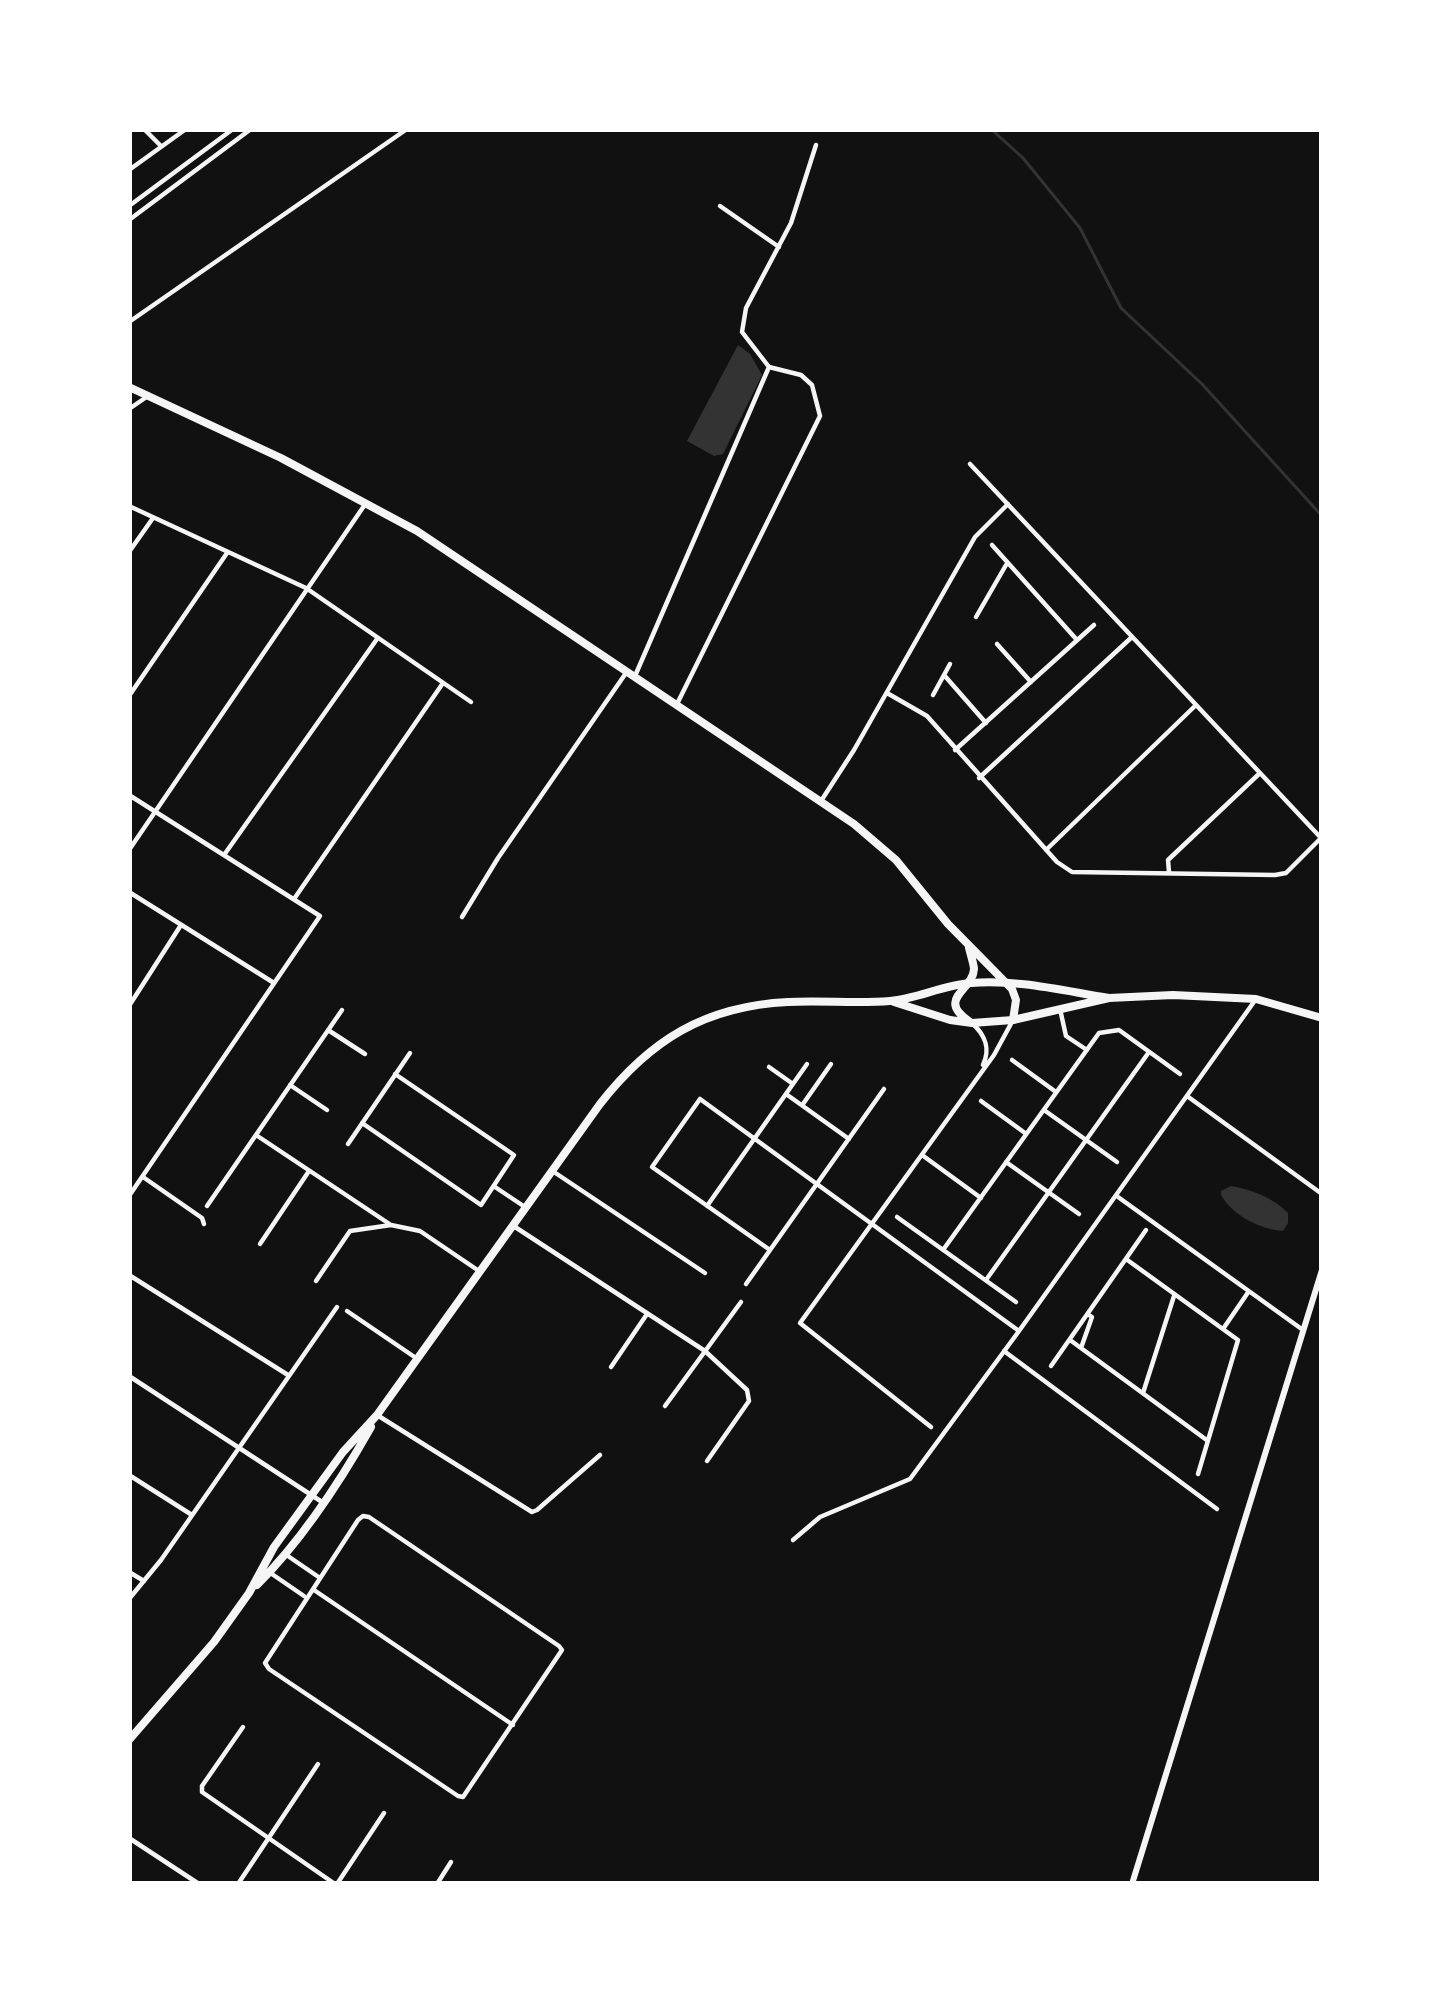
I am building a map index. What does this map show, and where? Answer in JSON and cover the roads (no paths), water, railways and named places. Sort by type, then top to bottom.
[{"type":"main road","points":[[129,388],[281,458],[417,531],[821,801],[879,843],[1006,983],[1016,1000],[1013,1020]]},
{"type":"main road","points":[[969,947],[974,971],[958,992],[956,1004],[961,1016],[972,1023]]},
{"type":"main road","points":[[129,1740],[214,1642],[311,1495],[377,1415],[551,1170],[639,1059],[676,1031],[746,1007],[892,1001],[968,983],[1006,983],[1108,998]]},
{"type":"main road","points":[[892,1001],[972,1023],[1013,1020],[1108,998],[1173,995],[1256,999],[1322,1018]]},
{"type":"main road","points":[[249,1593],[285,1554],[377,1415]]},
{"type":"street","points":[[144,129],[162,146]]},
{"type":"street","points":[[129,170],[186,129]]},
{"type":"street","points":[[129,206],[233,129]]},
{"type":"street","points":[[129,220],[251,129]]},
{"type":"street","points":[[129,322],[407,129]]},
{"type":"street","points":[[676,706],[820,416],[812,385],[801,375],[769,367],[742,332],[746,308],[797,208],[816,146]]},
{"type":"street","points":[[720,206],[779,247]]},
{"type":"street","points":[[462,917],[498,858],[630,675],[769,367]]},
{"type":"street","points":[[129,409],[148,396]]},
{"type":"street","points":[[887,692],[920,710],[1046,850],[1072,872],[1286,873],[1322,839],[970,464]]},
{"type":"street","points":[[129,850],[366,502]]},
{"type":"street","points":[[821,801],[975,537],[1008,504]]},
{"type":"street","points":[[129,506],[306,588],[471,702]]},
{"type":"street","points":[[129,552],[152,518]]},
{"type":"street","points":[[992,545],[1078,640]]},
{"type":"street","points":[[129,696],[227,553]]},
{"type":"street","points":[[976,617],[1007,562]]},
{"type":"street","points":[[955,751],[1094,626]]},
{"type":"street","points":[[979,778],[1132,637]]},
{"type":"street","points":[[224,855],[378,638]]},
{"type":"street","points":[[997,644],[1031,682]]},
{"type":"street","points":[[933,694],[950,664]]},
{"type":"street","points":[[944,675],[986,723]]},
{"type":"street","points":[[294,899],[443,683]]},
{"type":"street","points":[[1046,850],[1196,705]]},
{"type":"street","points":[[1169,873],[1168,860],[1260,773]]},
{"type":"street","points":[[129,795],[320,916],[129,1196]]},
{"type":"street","points":[[129,892],[274,983]]},
{"type":"street","points":[[129,1006],[181,925]]},
{"type":"street","points":[[793,1540],[820,1517],[910,1479],[1256,999]]},
{"type":"street","points":[[1060,1009],[1066,1036],[1087,1050]]},
{"type":"street","points":[[207,1206],[342,1010]]},
{"type":"street","points":[[932,1427],[800,1323],[1005,1039],[1013,1020]]},
{"type":"street","points":[[972,1023],[981,1031],[987,1050],[980,1073]]},
{"type":"street","points":[[328,1030],[365,1054]]},
{"type":"street","points":[[944,1250],[1099,1033],[1119,1030],[1180,1073]]},
{"type":"street","points":[[986,1280],[1149,1052]]},
{"type":"street","points":[[348,1144],[410,1053]]},
{"type":"street","points":[[1012,1060],[1057,1092]]},
{"type":"street","points":[[707,1205],[807,1064]]},
{"type":"street","points":[[802,1106],[831,1064]]},
{"type":"street","points":[[769,1067],[793,1084]]},
{"type":"street","points":[[362,1124],[481,1205],[494,1186],[514,1155],[395,1074]]},
{"type":"street","points":[[290,1085],[328,1110]]},
{"type":"street","points":[[746,1284],[884,1089]]},
{"type":"street","points":[[786,1094],[848,1138]]},
{"type":"street","points":[[1187,1096],[1322,1193]]},
{"type":"street","points":[[770,1250],[652,1167],[700,1099],[1019,1331]]},
{"type":"street","points":[[981,1102],[1026,1134]]},
{"type":"street","points":[[1044,1110],[1117,1162]]},
{"type":"street","points":[[256,1135],[391,1226]]},
{"type":"street","points":[[922,1155],[981,1198]]},
{"type":"street","points":[[1006,1162],[1079,1214]]},
{"type":"street","points":[[551,1170],[705,1273]]},
{"type":"street","points":[[260,1244],[309,1171]]},
{"type":"street","points":[[142,1177],[202,1218],[204,1225]]},
{"type":"street","points":[[129,1180],[137,1185]]},
{"type":"street","points":[[494,1186],[525,1207]]},
{"type":"street","points":[[1116,1195],[1303,1330]]},
{"type":"street","points":[[897,1217],[1016,1302]]},
{"type":"street","points":[[512,1225],[705,1352],[749,1395],[707,1461]]},
{"type":"street","points":[[316,1281],[350,1231],[391,1226],[420,1231],[479,1271]]},
{"type":"street","points":[[1051,1366],[1146,1230]]},
{"type":"street","points":[[1126,1259],[1238,1340],[1198,1474]]},
{"type":"street","points":[[1132,1884],[1322,1270]]},
{"type":"street","points":[[129,1275],[288,1376]]},
{"type":"street","points":[[1223,1329],[1249,1291]]},
{"type":"street","points":[[1143,1393],[1175,1295]]},
{"type":"street","points":[[665,1406],[741,1302]]},
{"type":"street","points":[[129,1599],[337,1307]]},
{"type":"street","points":[[347,1311],[418,1360]]},
{"type":"street","points":[[611,1366],[647,1314]]},
{"type":"street","points":[[1081,1348],[1092,1317],[1088,1314]]},
{"type":"street","points":[[1070,1340],[1208,1441]]},
{"type":"street","points":[[1004,1351],[1217,1509]]},
{"type":"street","points":[[129,1376],[322,1502]]},
{"type":"street","points":[[377,1415],[532,1512],[600,1455]]},
{"type":"street","points":[[129,1475],[192,1515]]},
{"type":"street","points":[[363,1516],[562,1650],[463,1797],[265,1663],[320,1578],[363,1516]]},
{"type":"street","points":[[285,1554],[320,1578]]},
{"type":"street","points":[[129,1572],[144,1581]]},
{"type":"street","points":[[269,1572],[306,1598]]},
{"type":"street","points":[[312,1588],[513,1725]]},
{"type":"street","points":[[243,1727],[202,1792],[336,1884],[384,1814]]},
{"type":"street","points":[[238,1884],[318,1764]]},
{"type":"street","points":[[129,1838],[199,1884]]},
{"type":"street","points":[[437,1884],[451,1862]]},
{"type":"waterway","points":[[991,129],[1023,158],[1080,228],[1121,308],[1202,384],[1322,516]]}]
